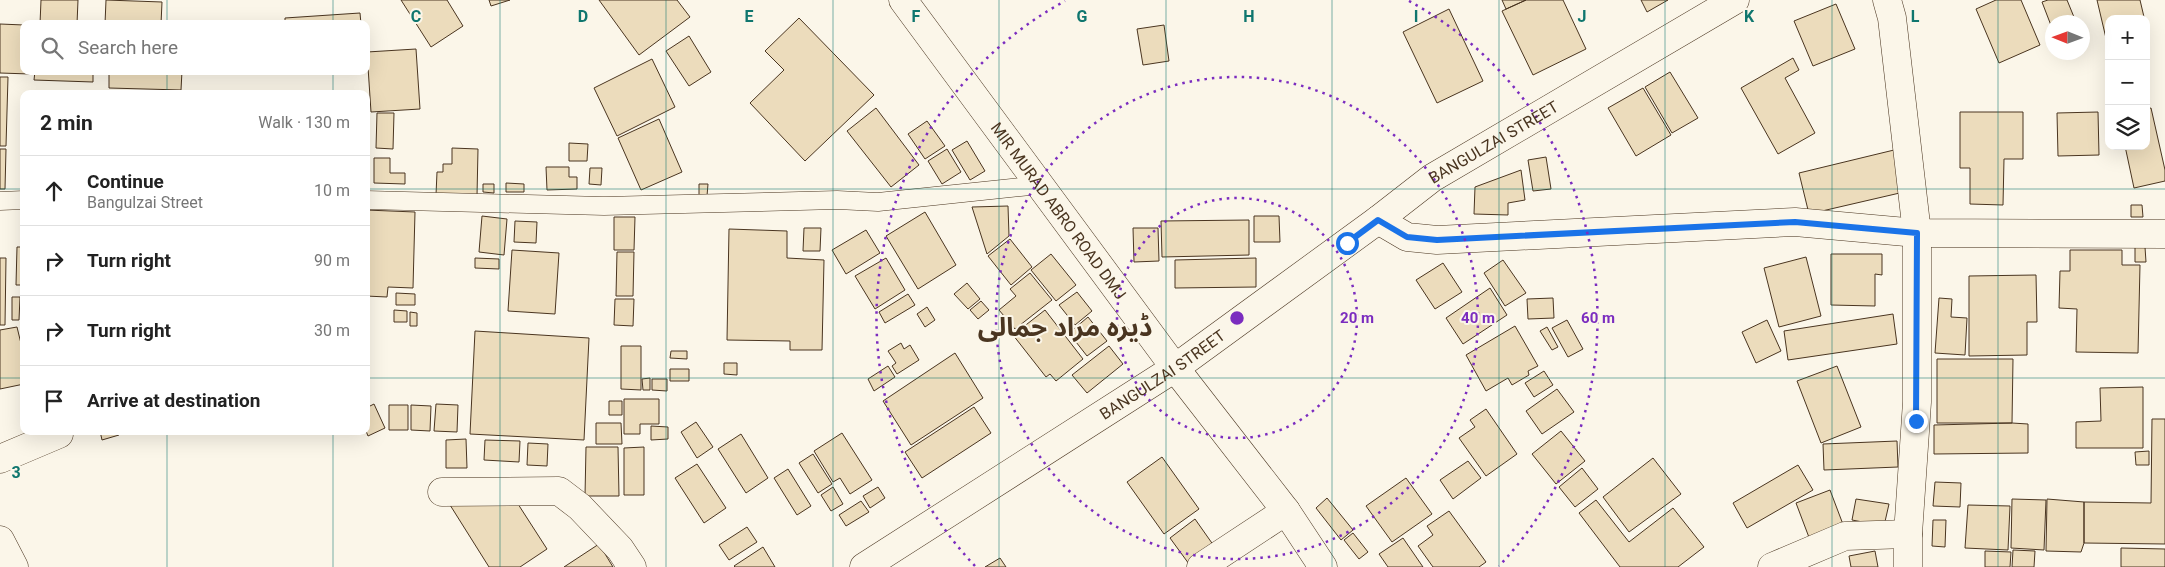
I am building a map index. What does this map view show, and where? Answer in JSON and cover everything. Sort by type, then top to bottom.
[{"type":"street","name":"MIR MURAD ABRO ROAD DMJ","points":[[903,0],[1175,368],[1286,511],[1323,567]]},
{"type":"street","name":"BANGULZAI STREET","points":[[864,567],[1175,368],[1378,220],[1432,178],[1735,0]]},
{"type":"street","points":[[1887,0],[1892,18],[1917,233],[1917,402],[1908,534],[1908,567]]},
{"type":"street","points":[[1378,220],[1407,237],[1437,240],[1795,222],[1917,233],[2165,234]]},
{"type":"street","points":[[0,459],[57,435]]},
{"type":"street","points":[[442,492],[559,491],[580,508],[620,549],[632,567]]},
{"type":"street","points":[[1201,567],[1286,511]]},
{"type":"street","points":[[1772,567],[1845,536],[1908,534]]},
{"type":"street","points":[[0,540],[14,567]]},
{"type":"lane","points":[[370,200],[604,206],[837,200],[878,202],[1040,185]]},
{"type":"lane","points":[[0,201],[20,200]]},
{"type":"building","points":[[41,0],[78,0],[77,20],[40,20]]},
{"type":"building","points":[[106,0],[162,2],[161,20],[105,20]]},
{"type":"building","points":[[401,0],[447,0],[463,26],[431,47]]},
{"type":"building","points":[[489,0],[510,0],[491,6]]},
{"type":"building","points":[[599,0],[677,0],[690,17],[639,55]]},
{"type":"building","points":[[1502,0],[1526,0],[1506,9]]},
{"type":"building","points":[[1526,0],[1563,0],[1586,49],[1533,75],[1502,11]]},
{"type":"building","points":[[1641,0],[1668,0],[1647,12]]},
{"type":"building","points":[[1996,0],[2021,0],[2040,45],[1999,63],[1976,9]]},
{"type":"building","points":[[2048,0],[2067,0],[2073,15],[2047,15],[2042,2]]},
{"type":"building","points":[[2097,0],[2140,0],[2144,15],[2105,15],[2105,34]]},
{"type":"building","points":[[1836,4],[1855,49],[1813,66],[1794,21]]},
{"type":"building","points":[[1449,9],[1483,81],[1437,103],[1403,32]]},
{"type":"building","points":[[360,13],[361,20],[285,20],[285,18]]},
{"type":"building","points":[[799,18],[874,95],[805,161],[750,103],[784,70],[765,51]]},
{"type":"building","points":[[0,24],[20,25],[20,74],[0,73]]},
{"type":"building","points":[[1164,25],[1169,61],[1143,65],[1137,29]]},
{"type":"building","points":[[689,36],[711,72],[689,86],[666,51]]},
{"type":"building","points":[[416,49],[420,109],[371,112],[369,75],[370,52]]},
{"type":"building","points":[[1793,58],[1799,70],[1785,78],[1815,133],[1778,154],[1741,88]]},
{"type":"building","points":[[652,59],[675,107],[617,136],[594,88]]},
{"type":"building","points":[[1670,72],[1698,118],[1672,133],[1645,87]]},
{"type":"building","points":[[35,75],[93,75],[93,82],[34,80]]},
{"type":"building","points":[[109,75],[182,75],[181,90],[109,88]]},
{"type":"building","points":[[0,77],[8,77],[6,146],[0,146]]},
{"type":"building","points":[[1643,88],[1671,135],[1636,156],[1608,108]]},
{"type":"building","points":[[876,108],[919,165],[891,187],[847,131]]},
{"type":"building","points":[[2150,108],[2165,170],[2165,181],[2134,188],[2126,150],[2150,150]]},
{"type":"building","points":[[1960,112],[2023,112],[2023,159],[2004,159],[2003,205],[1970,204],[1970,168],[1960,168]]},
{"type":"building","points":[[2098,112],[2099,155],[2058,156],[2057,113]]},
{"type":"building","points":[[377,113],[394,113],[393,149],[376,148]]},
{"type":"building","points":[[659,119],[682,172],[641,190],[618,138]]},
{"type":"building","points":[[927,121],[945,146],[925,159],[908,134]]},
{"type":"building","points":[[967,141],[985,171],[970,180],[952,150]]},
{"type":"building","points":[[569,143],[588,144],[587,161],[569,161]]},
{"type":"building","points":[[452,148],[478,149],[477,196],[436,195],[437,172],[443,172],[443,164],[452,164]]},
{"type":"building","points":[[0,149],[6,149],[5,189],[0,189]]},
{"type":"building","points":[[947,149],[961,172],[942,184],[928,161]]},
{"type":"building","points":[[1894,150],[1904,192],[1809,214],[1799,173]]},
{"type":"building","points":[[1546,157],[1551,189],[1533,191],[1528,160]]},
{"type":"building","points":[[374,158],[390,158],[390,173],[405,173],[405,184],[374,183]]},
{"type":"building","points":[[546,167],[569,167],[569,177],[577,177],[577,189],[547,190]]},
{"type":"building","points":[[590,168],[602,168],[601,185],[589,184]]},
{"type":"building","points":[[1521,170],[1525,200],[1508,203],[1508,215],[1474,214],[1475,187]]},
{"type":"building","points":[[506,183],[524,184],[524,192],[506,192]]},
{"type":"building","points":[[483,184],[494,184],[494,193],[483,192]]},
{"type":"building","points":[[699,184],[708,184],[707,196],[699,195]]},
{"type":"building","points":[[2131,205],[2142,205],[2143,217],[2131,217]]},
{"type":"building","points":[[1008,206],[1009,236],[987,254],[972,207]]},
{"type":"building","points":[[370,210],[415,212],[413,288],[388,287],[387,297],[370,296]]},
{"type":"building","points":[[925,212],[956,265],[918,289],[886,236]]},
{"type":"building","points":[[482,216],[507,219],[504,255],[479,252]]},
{"type":"building","points":[[1254,216],[1279,216],[1280,242],[1254,242]]},
{"type":"building","points":[[614,217],[635,217],[634,250],[614,250]]},
{"type":"building","points":[[1249,220],[1249,255],[1162,257],[1161,221]]},
{"type":"building","points":[[515,221],[537,222],[536,243],[514,242]]},
{"type":"building","points":[[804,228],[821,228],[820,251],[803,251]]},
{"type":"building","points":[[1133,228],[1158,228],[1159,261],[1134,262]]},
{"type":"building","points":[[729,229],[787,231],[787,258],[824,260],[822,350],[790,350],[790,341],[727,340]]},
{"type":"building","points":[[866,230],[880,253],[846,274],[832,250]]},
{"type":"building","points":[[1010,239],[1032,267],[1011,285],[988,256]]},
{"type":"building","points":[[17,247],[20,247],[20,285],[16,285]]},
{"type":"building","points":[[2135,247],[2145,247],[2146,262],[2135,262]]},
{"type":"building","points":[[512,250],[559,253],[555,314],[508,311]]},
{"type":"building","points":[[2070,250],[2122,250],[2122,265],[2140,265],[2138,353],[2076,352],[2077,309],[2059,308],[2060,271],[2070,271]]},
{"type":"building","points":[[617,252],[634,252],[633,296],[616,296]]},
{"type":"building","points":[[1051,254],[1076,285],[1056,301],[1031,270]]},
{"type":"building","points":[[1831,254],[1882,254],[1882,275],[1875,274],[1875,306],[1831,305]]},
{"type":"building","points":[[1806,257],[1821,316],[1779,327],[1764,268]]},
{"type":"building","points":[[0,258],[6,258],[5,325],[0,325]]},
{"type":"building","points":[[475,258],[499,259],[499,269],[475,268]]},
{"type":"building","points":[[886,258],[905,290],[875,309],[855,276]]},
{"type":"building","points":[[1256,258],[1256,287],[1175,288],[1175,260]]},
{"type":"building","points":[[1503,260],[1526,293],[1505,306],[1484,273]]},
{"type":"building","points":[[1443,263],[1462,292],[1435,309],[1416,280]]},
{"type":"building","points":[[1030,273],[1052,300],[1015,329],[999,310],[1016,296],[1010,289]]},
{"type":"building","points":[[2036,275],[2037,322],[2027,322],[2027,355],[1969,356],[1969,276]]},
{"type":"building","points":[[967,283],[980,299],[968,309],[954,294]]},
{"type":"building","points":[[1490,288],[1507,315],[1463,344],[1446,318]]},
{"type":"building","points":[[1077,292],[1092,311],[1075,325],[1059,305]]},
{"type":"building","points":[[396,293],[415,294],[415,305],[396,305]]},
{"type":"building","points":[[908,294],[915,305],[885,323],[879,312]]},
{"type":"building","points":[[12,297],[20,297],[19,320],[12,320]]},
{"type":"building","points":[[1553,298],[1554,318],[1528,319],[1527,299]]},
{"type":"building","points":[[1939,298],[1952,299],[1951,317],[1967,318],[1965,355],[1935,353]]},
{"type":"building","points":[[615,299],[634,299],[633,326],[614,325]]},
{"type":"building","points":[[981,301],[989,310],[978,319],[970,310]]},
{"type":"building","points":[[927,307],[935,320],[925,327],[917,314]]},
{"type":"building","points":[[394,310],[407,311],[407,322],[394,322]]},
{"type":"building","points":[[1045,310],[1083,359],[1056,381],[1050,374],[1046,377],[1013,335]]},
{"type":"building","points":[[410,312],[417,313],[417,326],[410,326]]},
{"type":"building","points":[[1893,314],[1897,344],[1788,360],[1784,331]]},
{"type":"building","points":[[1088,317],[1107,341],[1087,356],[1069,333]]},
{"type":"building","points":[[1567,320],[1583,349],[1568,357],[1552,328]]},
{"type":"building","points":[[1767,320],[1781,351],[1756,363],[1742,332]]},
{"type":"building","points":[[1515,326],[1538,366],[1528,371],[1529,375],[1512,385],[1508,378],[1486,391],[1466,355]]},
{"type":"building","points":[[17,327],[20,339],[20,385],[0,389],[0,330]]},
{"type":"building","points":[[1547,327],[1558,347],[1552,350],[1540,331]]},
{"type":"building","points":[[475,331],[589,338],[584,440],[470,434]]},
{"type":"building","points":[[901,343],[904,349],[910,345],[919,360],[897,374],[892,366],[896,363],[888,351]]},
{"type":"building","points":[[621,346],[641,346],[641,390],[621,389]]},
{"type":"building","points":[[1109,346],[1123,364],[1087,393],[1072,375]]},
{"type":"building","points":[[671,351],[687,351],[687,359],[670,358]]},
{"type":"building","points":[[955,353],[983,398],[911,445],[883,401]]},
{"type":"building","points":[[1937,359],[2013,359],[2012,423],[1937,423]]},
{"type":"building","points":[[724,363],[737,363],[737,375],[724,374]]},
{"type":"building","points":[[888,366],[895,377],[874,391],[868,379]]},
{"type":"building","points":[[1837,366],[1861,427],[1821,443],[1797,381]]},
{"type":"building","points":[[670,369],[689,369],[689,381],[670,381]]},
{"type":"building","points":[[1544,371],[1553,385],[1534,397],[1525,383]]},
{"type":"building","points":[[650,378],[650,390],[643,390],[642,379]]},
{"type":"building","points":[[652,379],[667,379],[667,391],[652,390]]},
{"type":"building","points":[[2143,387],[2143,448],[2076,448],[2076,422],[2101,421],[2100,388]]},
{"type":"building","points":[[1557,389],[1574,412],[1542,434],[1526,411]]},
{"type":"building","points":[[624,399],[659,399],[659,424],[640,424],[640,434],[624,434]]},
{"type":"building","points":[[609,401],[622,401],[622,415],[609,415]]},
{"type":"building","points":[[374,404],[385,428],[368,436],[370,435],[370,406]]},
{"type":"building","points":[[436,404],[458,405],[457,432],[434,431]]},
{"type":"building","points":[[389,405],[408,405],[408,430],[389,430]]},
{"type":"building","points":[[411,405],[431,406],[430,431],[411,430]]},
{"type":"building","points":[[974,407],[991,433],[922,478],[905,452]]},
{"type":"building","points":[[1486,409],[1517,454],[1486,476],[1459,438],[1475,427],[1470,420]]},
{"type":"building","points":[[2152,419],[2165,419],[2165,544],[2084,543],[2084,502],[2151,503]]},
{"type":"building","points":[[696,422],[713,447],[697,458],[681,432]]},
{"type":"building","points":[[596,423],[621,423],[622,444],[596,444]]},
{"type":"building","points":[[2028,424],[2028,453],[1934,454],[1934,425]]},
{"type":"building","points":[[651,426],[668,427],[668,439],[651,440]]},
{"type":"building","points":[[1561,431],[1585,461],[1556,484],[1532,454]]},
{"type":"building","points":[[842,433],[872,480],[850,494],[840,478],[833,482],[814,451]]},
{"type":"building","points":[[741,434],[768,478],[746,493],[718,449]]},
{"type":"building","points":[[101,435],[119,435],[102,440]]},
{"type":"building","points":[[466,439],[467,468],[446,468],[446,440]]},
{"type":"building","points":[[485,440],[520,441],[519,462],[484,460]]},
{"type":"building","points":[[1897,441],[1898,467],[1824,470],[1823,444]]},
{"type":"building","points":[[528,443],[548,444],[547,466],[527,465]]},
{"type":"building","points":[[586,447],[618,447],[619,496],[585,496]]},
{"type":"building","points":[[644,447],[644,495],[624,495],[624,448]]},
{"type":"building","points":[[2149,451],[2149,465],[2136,465],[2135,452]]},
{"type":"building","points":[[813,454],[832,484],[818,493],[799,463]]},
{"type":"building","points":[[1162,457],[1199,509],[1164,534],[1127,482]]},
{"type":"building","points":[[1653,458],[1681,494],[1629,532],[1603,497]]},
{"type":"building","points":[[1468,461],[1481,478],[1453,499],[1440,480]]},
{"type":"building","points":[[697,464],[726,508],[704,523],[675,478]]},
{"type":"building","points":[[1798,465],[1813,490],[1747,528],[1733,503]]},
{"type":"building","points":[[1582,468],[1598,489],[1575,507],[1559,487]]},
{"type":"building","points":[[788,469],[811,506],[797,515],[774,478]]},
{"type":"building","points":[[1406,478],[1432,514],[1392,542],[1366,506]]},
{"type":"building","points":[[1935,482],[1961,483],[1960,507],[1933,506]]},
{"type":"building","points":[[833,487],[843,504],[831,511],[821,495]]},
{"type":"building","points":[[878,487],[885,498],[870,508],[863,496]]},
{"type":"building","points":[[1830,490],[1844,527],[1810,540],[1796,503]]},
{"type":"building","points":[[445,497],[518,504],[547,549],[520,567],[489,567]]},
{"type":"building","points":[[1327,498],[1353,530],[1341,540],[1316,508]]},
{"type":"building","points":[[1856,499],[1889,504],[1884,526],[1852,520]]},
{"type":"building","points":[[2012,499],[2046,500],[2044,550],[2011,548]]},
{"type":"building","points":[[2047,499],[2084,502],[2084,543],[2081,552],[2046,551]]},
{"type":"building","points":[[1596,500],[1629,542],[1673,508],[1704,547],[1678,567],[1620,567],[1579,513]]},
{"type":"building","points":[[861,501],[869,512],[846,526],[839,515]]},
{"type":"building","points":[[1968,505],[2010,506],[2008,550],[1965,548]]},
{"type":"building","points":[[1449,511],[1486,562],[1479,567],[1433,567],[1418,546],[1433,535],[1427,526]]},
{"type":"building","points":[[1195,519],[1214,546],[1189,564],[1170,538]]},
{"type":"building","points":[[1933,520],[1946,520],[1945,547],[1932,546]]},
{"type":"building","points":[[747,527],[757,542],[729,560],[719,545]]},
{"type":"building","points":[[1353,533],[1368,552],[1359,559],[1344,540]]},
{"type":"building","points":[[1403,538],[1423,567],[1388,567],[1379,554]]},
{"type":"building","points":[[599,544],[613,567],[564,567]]},
{"type":"building","points":[[763,547],[775,567],[734,566]]},
{"type":"building","points":[[2121,548],[2165,549],[2165,567],[2121,567]]},
{"type":"building","points":[[2013,550],[2035,551],[2034,567],[2012,567]]},
{"type":"building","points":[[1875,551],[1878,567],[1851,567],[1849,556]]},
{"type":"building","points":[[1985,551],[2011,552],[2010,567],[1985,567]]},
{"type":"building","points":[[1000,558],[1006,567],[985,567]]},
{"type":"district","name":"ڈیرہ مراد جمالی","points":[[1065,327]]},
{"type":"route","points":[[1347,243],[1378,220],[1407,237],[1437,240],[1795,222],[1917,233],[1916,421]]}]
